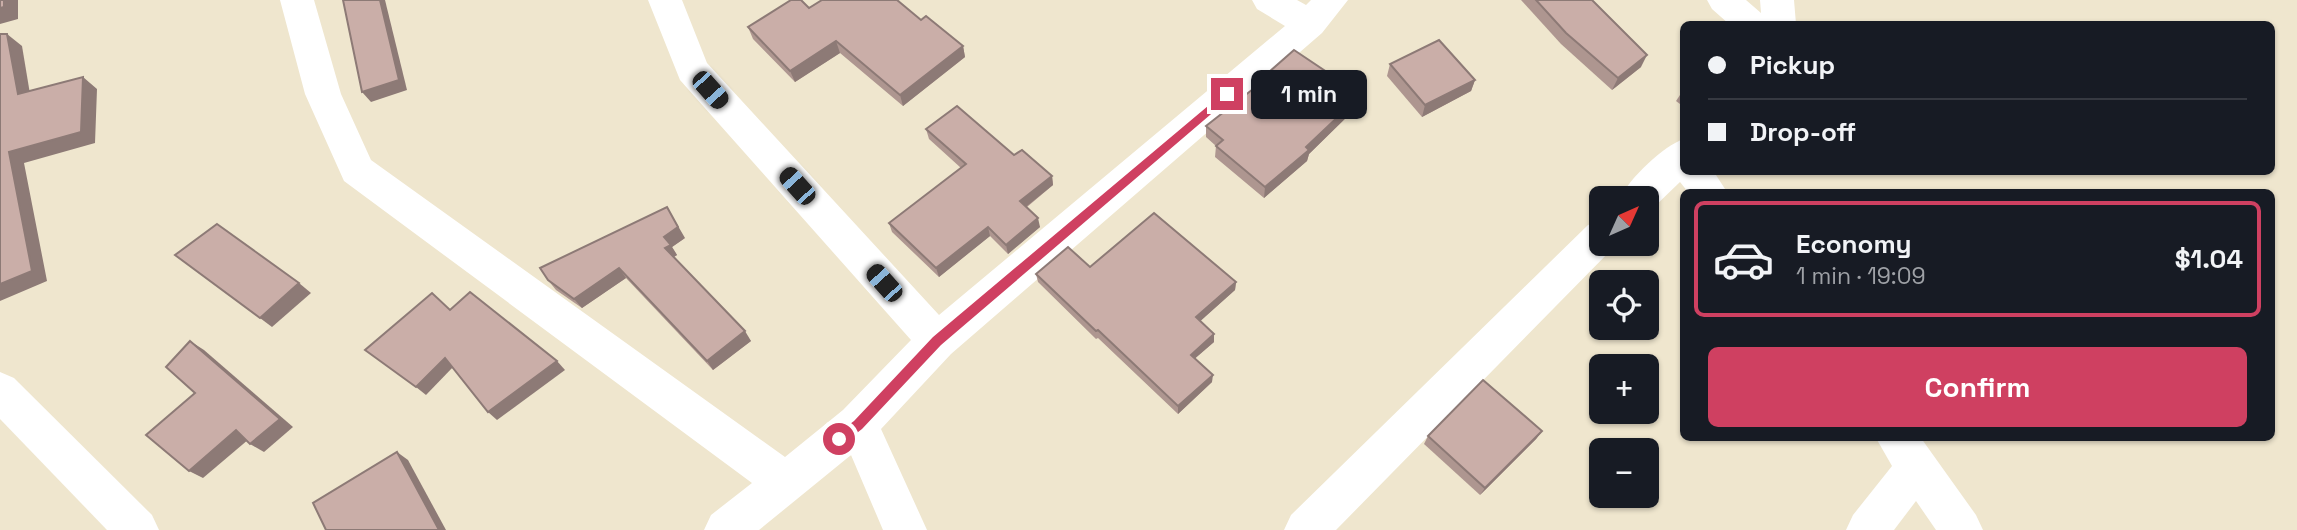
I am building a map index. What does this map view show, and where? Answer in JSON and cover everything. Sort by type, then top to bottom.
[{"type":"street","points":[[297,0],[323,94],[357,170],[784,481]]},
{"type":"street","points":[[665,0],[692,70],[937,341]]},
{"type":"street","points":[[1269,0],[1321,12]]},
{"type":"street","points":[[1724,0],[1748,21]]},
{"type":"street","points":[[1777,0],[1779,21]]},
{"type":"street","points":[[726,530],[784,481],[858,425],[937,341],[1321,12]]},
{"type":"street","points":[[1654,186],[1680,164]]},
{"type":"street","points":[[1306,530],[1589,248]]},
{"type":"street","points":[[0,391],[137,530]]},
{"type":"street","points":[[858,425],[905,530]]},
{"type":"street","points":[[1868,530],[1908,451],[1961,530]]},
{"type":"building","points":[[343,0],[380,0],[399,80],[362,92]]},
{"type":"building","points":[[791,0],[801,0],[809,8],[822,0],[897,0],[921,20],[926,16],[963,46],[900,95],[836,41],[790,71],[748,27]]},
{"type":"building","points":[[1536,0],[1592,0],[1647,55],[1618,78],[1566,33]]},
{"type":"building","points":[[0,34],[7,34],[18,94],[83,77],[81,132],[9,152],[32,271],[0,284]]},
{"type":"building","points":[[1439,40],[1475,80],[1425,105],[1390,64]]},
{"type":"building","points":[[1294,50],[1361,95],[1306,147],[1309,150],[1265,187],[1216,146],[1223,140],[1206,126],[1262,82],[1260,80]]},
{"type":"building","points":[[957,106],[1014,155],[1022,150],[1052,176],[1020,201],[1038,218],[1006,245],[988,227],[936,268],[889,223],[966,164],[926,129]]},
{"type":"building","points":[[667,207],[678,227],[664,237],[671,245],[665,248],[745,331],[707,361],[619,268],[574,299],[548,280],[540,268]]},
{"type":"building","points":[[1154,213],[1236,282],[1196,317],[1214,334],[1191,355],[1213,375],[1178,406],[1036,274],[1068,247],[1090,267]]},
{"type":"building","points":[[217,224],[299,283],[260,318],[175,255]]},
{"type":"building","points":[[470,292],[557,361],[488,412],[445,358],[416,387],[365,350],[432,293],[450,310]]},
{"type":"building","points":[[190,341],[280,419],[250,444],[236,430],[189,471],[146,435],[195,393],[166,367]]},
{"type":"building","points":[[1483,380],[1542,431],[1485,488],[1428,436]]},
{"type":"building","points":[[397,452],[439,530],[326,530],[313,503]]},
{"type":"route","points":[[839,439],[858,425],[937,341],[1227,94]]}]
